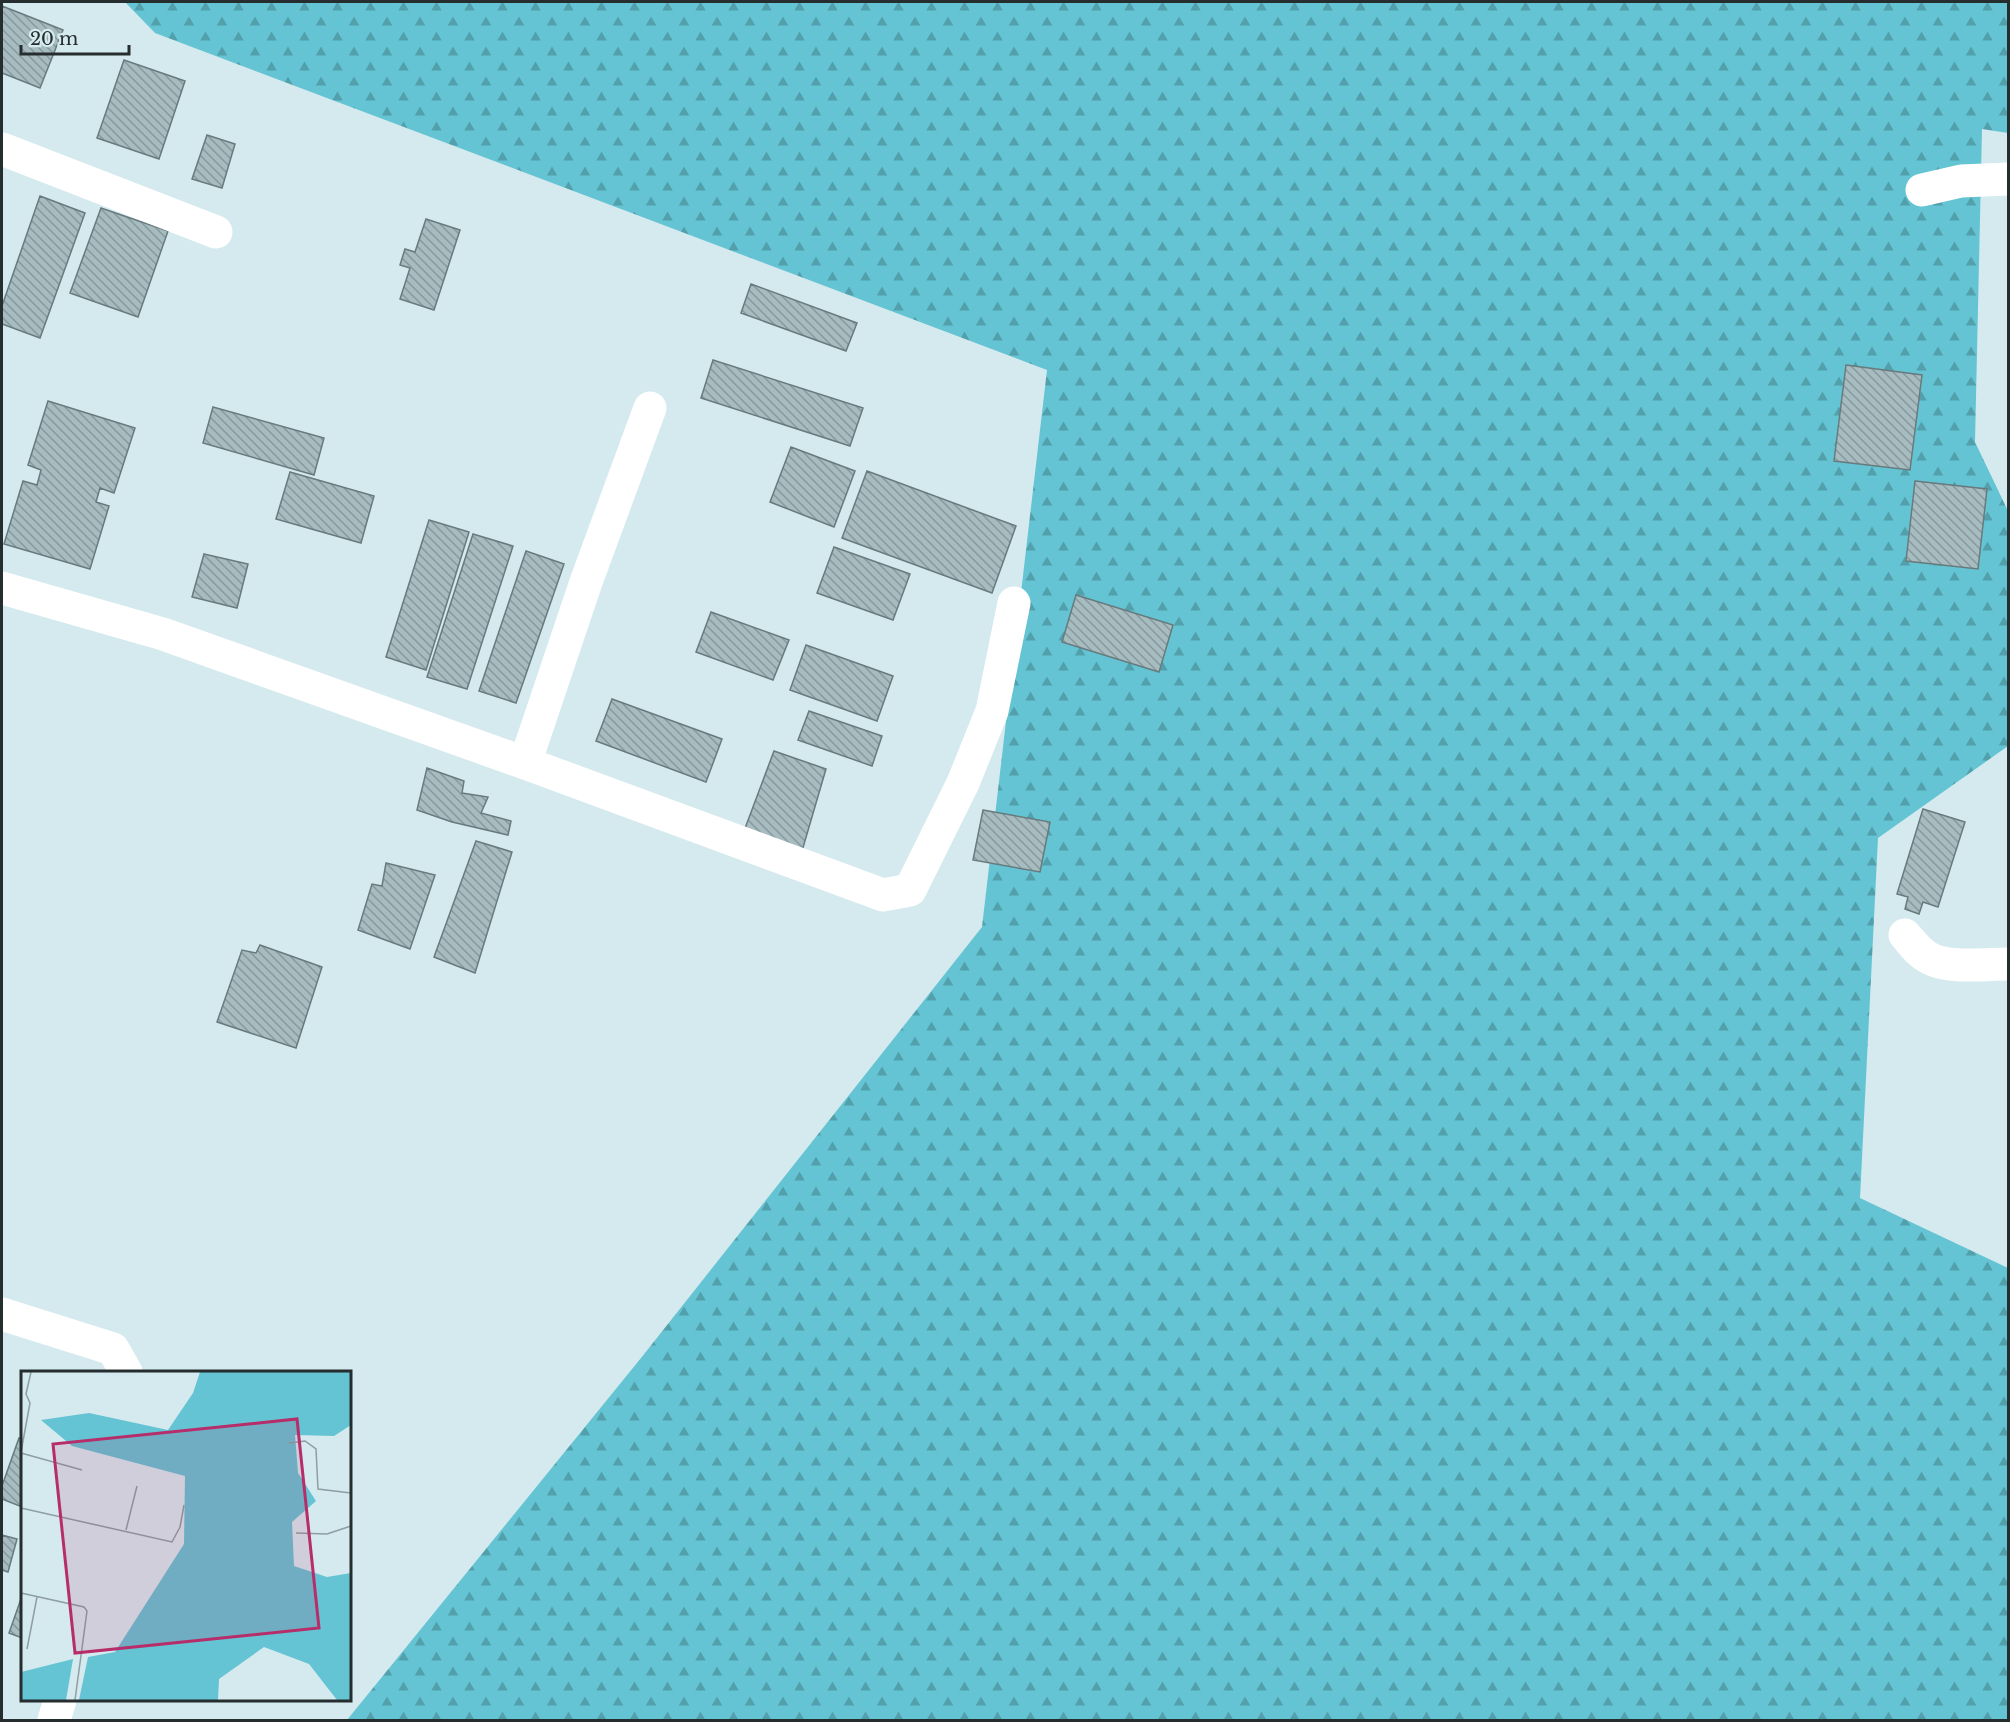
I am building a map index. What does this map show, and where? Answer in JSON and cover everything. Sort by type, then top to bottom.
[{"type":"street","points":[[2,149],[216,232]]},
{"type":"street","points":[[1922,190],[1960,182],[2008,179]]},
{"type":"street","points":[[525,763],[586,582],[650,408]]},
{"type":"street","points":[[2,588],[163,634],[525,763],[883,895],[910,890],[963,783],[992,711],[1014,603]]},
{"type":"street","points":[[1905,935],[1929,959],[1948,964],[2008,964]]},
{"type":"street","points":[[2,1314],[113,1349],[125,1371]]},
{"type":"street","points":[[54,1720],[60,1701]]},
{"type":"green space","points":[[125,2],[2008,2],[2008,133],[1982,129],[1975,442],[2008,511],[2008,746],[1878,838],[1860,1198],[2008,1268],[2008,1720],[347,1720],[641,1358],[982,927],[1047,370],[155,33]]},
{"type":"building","points":[[2,6],[63,30],[40,88],[2,73]]},
{"type":"building","points":[[124,60],[185,81],[159,159],[97,138]]},
{"type":"building","points":[[207,135],[235,144],[222,188],[192,179]]},
{"type":"building","points":[[40,196],[85,213],[40,338],[2,324],[2,306]]},
{"type":"building","points":[[101,208],[168,231],[138,317],[70,293]]},
{"type":"building","points":[[426,219],[460,230],[434,310],[400,299],[410,268],[400,265],[405,249],[415,252]]},
{"type":"building","points":[[751,284],[857,323],[846,351],[741,313]]},
{"type":"building","points":[[713,360],[863,408],[850,446],[701,398]]},
{"type":"building","points":[[1846,365],[1922,375],[1910,470],[1834,461]]},
{"type":"building","points":[[48,401],[135,428],[114,493],[100,488],[96,502],[109,506],[90,569],[4,544],[23,481],[37,485],[41,470],[28,465]]},
{"type":"building","points":[[213,407],[324,438],[314,475],[203,443]]},
{"type":"building","points":[[791,447],[855,471],[834,527],[770,502]]},
{"type":"building","points":[[867,471],[1016,526],[992,593],[842,538]]},
{"type":"building","points":[[290,472],[374,496],[361,543],[276,519]]},
{"type":"building","points":[[1915,481],[1987,489],[1978,569],[1906,561]]},
{"type":"building","points":[[429,520],[469,532],[426,670],[386,657]]},
{"type":"building","points":[[473,534],[513,546],[467,689],[427,677]]},
{"type":"building","points":[[834,547],[910,574],[893,620],[817,593]]},
{"type":"building","points":[[526,551],[564,564],[516,703],[479,691]]},
{"type":"building","points":[[204,554],[248,564],[237,608],[192,597]]},
{"type":"building","points":[[1076,595],[1173,625],[1159,672],[1062,642]]},
{"type":"building","points":[[711,612],[789,640],[773,680],[696,652]]},
{"type":"building","points":[[806,645],[893,676],[877,721],[790,690]]},
{"type":"building","points":[[612,699],[722,739],[706,782],[596,741]]},
{"type":"building","points":[[809,711],[882,736],[872,766],[798,740]]},
{"type":"building","points":[[774,751],[826,769],[802,851],[744,831]]},
{"type":"building","points":[[427,768],[464,781],[462,793],[488,797],[481,813],[511,821],[508,835],[452,822],[417,810]]},
{"type":"building","points":[[1923,809],[1965,822],[1938,907],[1923,902],[1919,914],[1905,909],[1908,897],[1897,894]]},
{"type":"building","points":[[983,810],[1050,822],[1040,872],[973,860]]},
{"type":"building","points":[[476,841],[512,852],[475,973],[434,957]]},
{"type":"building","points":[[386,863],[435,875],[410,949],[358,930],[372,884],[382,886]]},
{"type":"building","points":[[260,945],[322,967],[296,1048],[217,1022],[242,950],[256,953]]},
{"type":"building","points":[[19,1438],[21,1439],[21,1507],[2,1499],[2,1486]]},
{"type":"building","points":[[2,1535],[17,1539],[8,1572],[2,1570]]},
{"type":"building","points":[[21,1599],[21,1638],[9,1633]]}]
